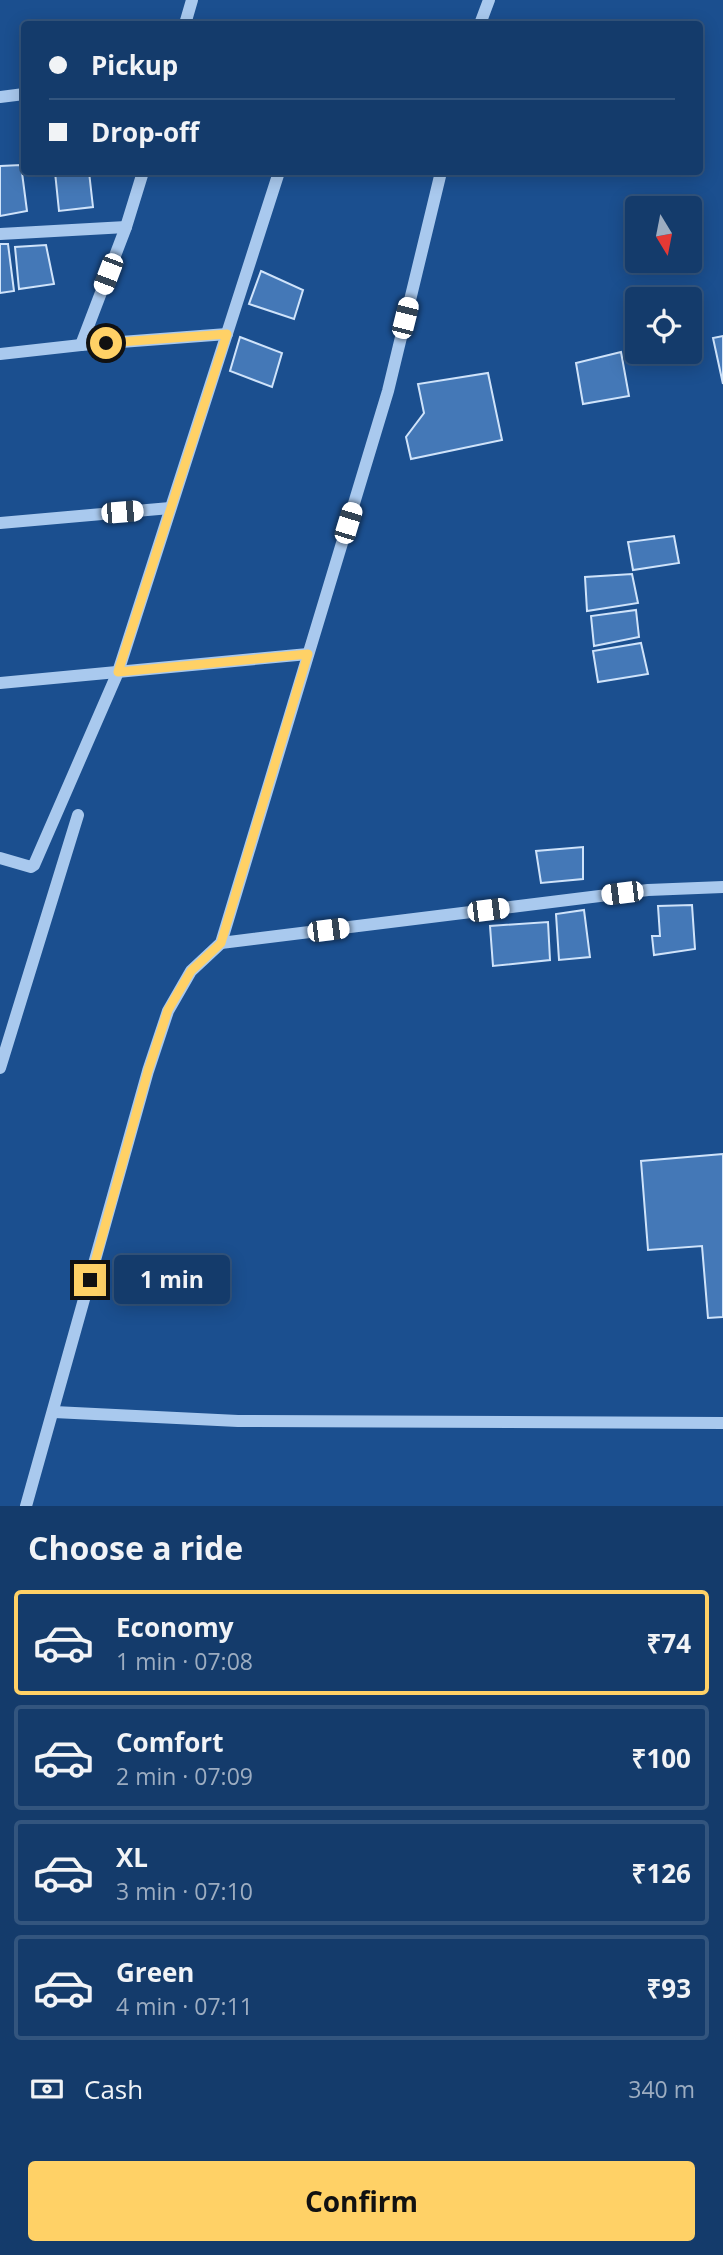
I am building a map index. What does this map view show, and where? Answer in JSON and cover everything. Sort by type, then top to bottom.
[{"type":"street","points":[[186,21],[192,0]]},
{"type":"street","points":[[481,21],[489,0]]},
{"type":"street","points":[[0,97],[21,94]]},
{"type":"street","points":[[81,345],[126,227],[142,175]]},
{"type":"street","points":[[0,858],[34,866],[118,672],[278,175]]},
{"type":"street","points":[[26,1506],[144,1084],[168,1010],[191,971],[221,943],[387,391],[441,175]]},
{"type":"street","points":[[0,234],[126,227]]},
{"type":"street","points":[[0,354],[227,334]]},
{"type":"street","points":[[0,523],[170,508]]},
{"type":"street","points":[[0,683],[308,654]]},
{"type":"street","points":[[0,1068],[78,815]]},
{"type":"street","points":[[221,943],[648,890],[723,887]]},
{"type":"street","points":[[54,1412],[238,1421],[723,1423]]},
{"type":"building","points":[[21,165],[27,211],[0,216],[0,166]]},
{"type":"building","points":[[55,175],[89,175],[93,207],[59,211]]},
{"type":"building","points":[[0,244],[8,244],[14,291],[0,293]]},
{"type":"building","points":[[46,245],[54,284],[19,289],[15,247]]},
{"type":"building","points":[[261,271],[303,290],[294,319],[249,304]]},
{"type":"building","points":[[723,336],[723,384],[713,338]]},
{"type":"building","points":[[240,337],[282,353],[272,387],[230,371]]},
{"type":"building","points":[[621,352],[629,396],[583,404],[576,363]]},
{"type":"building","points":[[488,373],[502,440],[411,459],[406,437],[424,413],[418,384]]},
{"type":"building","points":[[674,536],[679,563],[633,570],[628,542]]},
{"type":"building","points":[[632,574],[638,603],[587,611],[585,577]]},
{"type":"building","points":[[636,610],[639,637],[594,646],[591,616]]},
{"type":"building","points":[[641,643],[648,674],[598,682],[593,651]]},
{"type":"building","points":[[583,847],[583,879],[541,883],[536,851]]},
{"type":"building","points":[[692,905],[695,949],[654,955],[652,936],[660,936],[658,906]]},
{"type":"building","points":[[584,910],[590,957],[559,960],[556,914]]},
{"type":"building","points":[[548,922],[550,960],[493,966],[490,926]]},
{"type":"building","points":[[723,1154],[723,1317],[708,1318],[702,1246],[648,1250],[641,1161]]},
{"type":"route","points":[[90,1280],[148,1071],[168,1010],[191,971],[221,943],[308,654],[118,672],[227,334],[106,343]]}]
